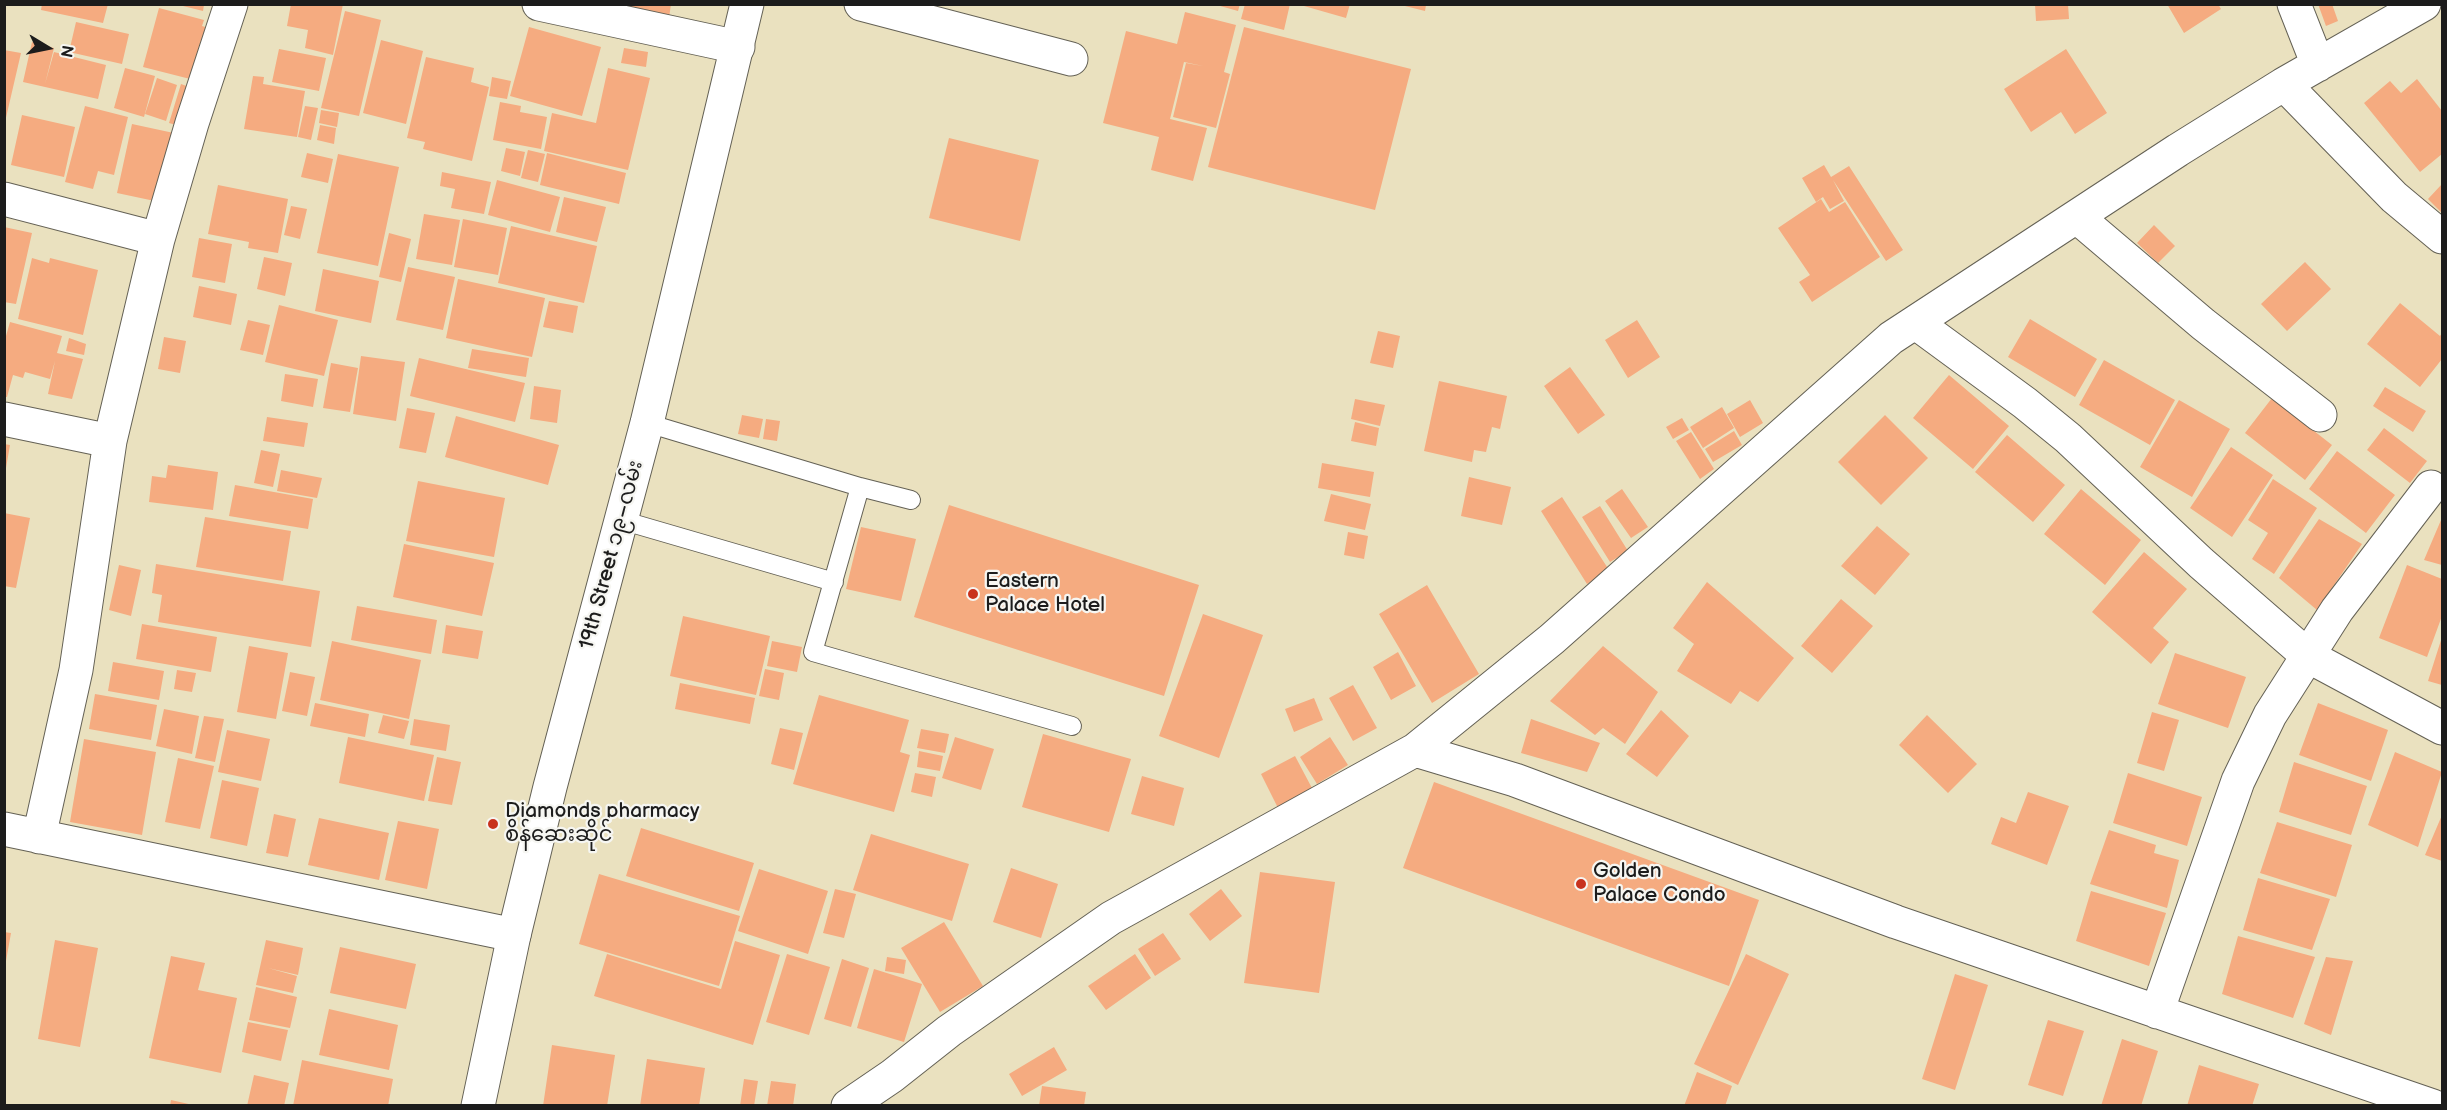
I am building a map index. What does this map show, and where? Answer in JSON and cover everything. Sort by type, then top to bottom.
[{"type":"street","points":[[39,837],[76,670],[110,441],[158,239],[192,123],[231,4]]},
{"type":"street","points":[[539,4],[738,47]]},
{"type":"street","name":"19th Street ၁၉−လမ်း","points":[[478,1106],[514,935],[550,787],[647,423],[747,4]]},
{"type":"street","points":[[861,4],[1071,59]]},
{"type":"street","points":[[2294,4],[2318,65]]},
{"type":"street","points":[[848,1106],[892,1076],[958,1024],[1111,918],[1415,750],[1552,639],[1891,338],[2178,150],[2284,84],[2424,4]]},
{"type":"street","points":[[2284,84],[2394,197],[2442,237]]},
{"type":"street","points":[[4,199],[158,239]]},
{"type":"street","points":[[2077,217],[2203,324],[2320,415]]},
{"type":"street","points":[[1916,322],[2068,438],[2201,563],[2308,656],[2442,728]]},
{"type":"street","points":[[4,419],[110,441]]},
{"type":"street","points":[[2157,1012],[2238,781],[2270,715],[2337,610],[2431,487]]},
{"type":"street","points":[[1415,750],[1515,780],[1896,922],[2433,1106]]},
{"type":"street","points":[[4,830],[514,935]]},
{"type":"lane","points":[[647,423],[860,487],[911,500]]},
{"type":"lane","points":[[860,487],[813,652],[1072,726]]},
{"type":"lane","points":[[621,520],[834,582]]},
{"type":"building","points":[[42,4],[108,4],[103,23],[41,10]]},
{"type":"building","points":[[291,4],[343,4],[333,55],[305,48],[308,30],[287,26]]},
{"type":"building","points":[[602,4],[671,4],[669,18]]},
{"type":"building","points":[[1213,4],[1240,4],[1238,11]]},
{"type":"building","points":[[1245,4],[1290,4],[1284,30],[1241,19]]},
{"type":"building","points":[[1297,4],[1350,4],[1346,18]]},
{"type":"building","points":[[2035,4],[2068,4],[2069,19],[2036,21]]},
{"type":"building","points":[[2167,4],[2218,4],[2221,9],[2184,33]]},
{"type":"building","points":[[2318,4],[2332,4],[2338,21],[2326,26]]},
{"type":"building","points":[[179,5],[204,5],[203,11]]},
{"type":"building","points":[[1401,5],[1426,5],[1425,11]]},
{"type":"building","points":[[159,8],[204,20],[202,26],[212,29],[198,81],[143,67]]},
{"type":"building","points":[[345,11],[381,20],[359,116],[321,108]]},
{"type":"building","points":[[1185,12],[1236,25],[1224,72],[1230,74],[1216,128],[1173,117],[1186,63],[1203,66],[1184,62],[1170,119],[1207,128],[1193,181],[1151,170],[1159,137],[1103,123],[1126,31],[1177,44]]},
{"type":"building","points":[[76,22],[129,34],[122,64],[69,52]]},
{"type":"building","points":[[529,27],[601,47],[582,116],[510,96]]},
{"type":"building","points":[[1244,27],[1411,69],[1375,210],[1208,167]]},
{"type":"building","points":[[381,40],[423,51],[406,124],[363,113]]},
{"type":"building","points":[[32,42],[54,48],[45,84],[54,52],[106,65],[98,99],[23,82]]},
{"type":"building","points":[[624,48],[648,52],[646,67],[621,63]]},
{"type":"building","points":[[279,49],[326,58],[319,91],[272,82]]},
{"type":"building","points":[[2066,49],[2107,113],[2075,134],[2061,112],[2031,132],[2004,89]]},
{"type":"building","points":[[4,50],[21,53],[5,122],[4,122]]},
{"type":"building","points":[[426,57],[474,68],[471,82],[489,87],[472,161],[423,149],[425,142],[407,138]]},
{"type":"building","points":[[125,68],[155,76],[144,117],[114,108]]},
{"type":"building","points":[[608,68],[650,78],[628,170],[544,151],[552,113],[596,123]]},
{"type":"building","points":[[253,76],[264,77],[263,84],[305,91],[297,137],[244,129]]},
{"type":"building","points":[[492,77],[511,81],[507,99],[489,96]]},
{"type":"building","points":[[157,78],[177,85],[166,121],[145,114]]},
{"type":"building","points":[[2417,79],[2442,111],[2442,154],[2420,172],[2364,103],[2390,81],[2401,93]]},
{"type":"building","points":[[181,84],[195,89],[183,127],[169,123]]},
{"type":"building","points":[[500,102],[521,106],[520,112],[547,117],[541,149],[493,140]]},
{"type":"building","points":[[85,106],[128,117],[114,175],[98,171],[93,189],[65,182]]},
{"type":"building","points":[[305,106],[318,108],[311,140],[298,137]]},
{"type":"building","points":[[321,110],[339,113],[337,127],[319,123]]},
{"type":"building","points":[[22,115],[75,127],[64,177],[11,165]]},
{"type":"building","points":[[132,124],[183,135],[164,203],[117,193]]},
{"type":"building","points":[[320,125],[336,128],[334,144],[317,140]]},
{"type":"building","points":[[949,138],[1039,160],[1020,241],[929,218]]},
{"type":"building","points":[[506,148],[525,152],[520,176],[501,171]]},
{"type":"building","points":[[528,150],[545,154],[538,182],[521,178]]},
{"type":"building","points":[[307,153],[333,159],[328,183],[301,177]]},
{"type":"building","points":[[547,153],[626,173],[619,204],[540,185]]},
{"type":"building","points":[[338,154],[399,167],[378,266],[317,253]]},
{"type":"building","points":[[1824,165],[1831,177],[1849,166],[1903,250],[1886,261],[1833,180],[1844,201],[1830,209],[1823,197],[1816,202],[1802,178]]},
{"type":"building","points":[[442,172],[491,182],[484,214],[451,208],[455,189],[440,186]]},
{"type":"building","points":[[497,180],[560,197],[550,232],[488,215]]},
{"type":"building","points":[[2442,184],[2442,213],[2428,199]]},
{"type":"building","points":[[218,185],[288,199],[278,253],[248,248],[249,242],[208,234]]},
{"type":"building","points":[[564,197],[606,207],[597,242],[556,232]]},
{"type":"building","points":[[1821,199],[1829,212],[1845,202],[1880,257],[1812,302],[1799,282],[1810,275],[1778,228]]},
{"type":"building","points":[[291,206],[307,209],[300,239],[284,235]]},
{"type":"building","points":[[424,214],[460,220],[452,265],[416,259]]},
{"type":"building","points":[[463,219],[507,228],[498,275],[454,267]]},
{"type":"building","points":[[2154,225],[2175,246],[2158,263],[2137,243]]},
{"type":"building","points":[[511,226],[597,246],[584,303],[498,283]]},
{"type":"building","points":[[4,227],[32,233],[16,304],[4,302]]},
{"type":"building","points":[[389,233],[411,239],[401,282],[379,277]]},
{"type":"building","points":[[199,238],[232,244],[225,283],[192,277]]},
{"type":"building","points":[[264,257],[292,263],[285,296],[257,289]]},
{"type":"building","points":[[32,258],[49,263],[50,258],[98,270],[83,335],[18,319]]},
{"type":"building","points":[[2305,262],[2331,289],[2287,331],[2261,304]]},
{"type":"building","points":[[408,267],[455,277],[443,330],[396,320]]},
{"type":"building","points":[[323,269],[379,281],[371,323],[315,311]]},
{"type":"building","points":[[458,279],[545,298],[532,357],[446,338]]},
{"type":"building","points":[[199,286],[237,294],[231,325],[193,317]]},
{"type":"building","points":[[549,301],[578,306],[573,333],[543,327]]},
{"type":"building","points":[[2400,303],[2440,336],[2442,333],[2442,359],[2420,387],[2367,344]]},
{"type":"building","points":[[279,305],[338,320],[324,376],[265,362]]},
{"type":"building","points":[[2030,319],[2097,359],[2075,397],[2008,357]]},
{"type":"building","points":[[248,320],[270,325],[263,355],[240,350]]},
{"type":"building","points":[[1637,320],[1660,357],[1628,378],[1605,340]]},
{"type":"building","points":[[10,322],[62,336],[57,353],[83,359],[72,399],[48,394],[55,361],[50,379],[25,372],[23,378],[13,375],[7,397],[4,397],[4,343]]},
{"type":"building","points":[[1378,331],[1400,336],[1393,368],[1370,363]]},
{"type":"building","points":[[164,337],[186,341],[180,373],[158,369]]},
{"type":"building","points":[[69,338],[86,344],[84,355],[66,351]]},
{"type":"building","points":[[472,349],[529,358],[526,377],[468,368]]},
{"type":"building","points":[[361,356],[405,362],[396,421],[353,414]]},
{"type":"building","points":[[419,358],[525,383],[515,422],[410,396]]},
{"type":"building","points":[[2104,360],[2175,400],[2150,445],[2079,405]]},
{"type":"building","points":[[331,363],[358,368],[350,412],[323,408]]},
{"type":"building","points":[[1570,367],[1605,415],[1578,434],[1544,386]]},
{"type":"building","points":[[285,374],[318,379],[313,407],[281,401]]},
{"type":"building","points":[[1949,375],[2009,426],[1973,469],[1913,418]]},
{"type":"building","points":[[1439,381],[1507,396],[1500,429],[1492,427],[1486,452],[1474,450],[1472,462],[1424,451]]},
{"type":"building","points":[[534,386],[561,390],[557,423],[530,419]]},
{"type":"building","points":[[2385,387],[2426,411],[2413,432],[2373,406]]},
{"type":"building","points":[[2272,398],[2332,445],[2305,480],[2245,433]]},
{"type":"building","points":[[1355,399],[1385,405],[1380,426],[1351,419]]},
{"type":"building","points":[[1750,400],[1763,423],[1740,437],[1727,414]]},
{"type":"building","points":[[2179,400],[2230,429],[2192,497],[2140,467]]},
{"type":"building","points":[[1722,407],[1734,428],[1703,448],[1690,427]]},
{"type":"building","points":[[407,408],[435,413],[426,453],[399,448]]},
{"type":"building","points":[[742,415],[763,419],[759,438],[738,434]]},
{"type":"building","points":[[1885,415],[1928,458],[1881,505],[1838,462]]},
{"type":"building","points":[[456,416],[559,445],[548,485],[445,457]]},
{"type":"building","points":[[267,417],[308,423],[304,447],[263,441]]},
{"type":"building","points":[[1682,418],[1689,430],[1673,439],[1666,427]]},
{"type":"building","points":[[766,419],[780,421],[777,441],[763,439]]},
{"type":"building","points":[[1355,422],[1379,428],[1376,446],[1351,441]]},
{"type":"building","points":[[2384,428],[2427,461],[2410,483],[2367,450]]},
{"type":"building","points":[[1734,431],[1742,445],[1713,462],[1705,449]]},
{"type":"building","points":[[1691,432],[1714,469],[1700,479],[1676,441]]},
{"type":"building","points":[[2007,435],[2065,485],[2033,522],[1975,472]]},
{"type":"building","points":[[4,444],[10,445],[6,468],[4,468]]},
{"type":"building","points":[[2231,447],[2273,475],[2232,537],[2190,508]]},
{"type":"building","points":[[261,450],[280,454],[273,487],[254,483]]},
{"type":"building","points":[[2337,451],[2395,495],[2366,533],[2309,489]]},
{"type":"building","points":[[1322,463],[1374,472],[1370,497],[1318,488]]},
{"type":"building","points":[[168,465],[218,472],[213,510],[149,502],[152,476],[166,478]]},
{"type":"building","points":[[281,470],[322,478],[317,498],[277,491]]},
{"type":"building","points":[[1469,477],[1511,487],[1502,525],[1461,516]]},
{"type":"building","points":[[2273,479],[2317,508],[2274,574],[2252,559],[2268,533],[2248,520]]},
{"type":"building","points":[[418,481],[505,498],[494,557],[406,541]]},
{"type":"building","points":[[235,485],[313,499],[308,529],[229,516]]},
{"type":"building","points":[[1622,489],[1648,527],[1631,538],[1605,501]]},
{"type":"building","points":[[2081,489],[2141,540],[2105,585],[2044,534]]},
{"type":"building","points":[[1331,494],[1371,504],[1365,530],[1324,521]]},
{"type":"building","points":[[1562,497],[1609,570],[1587,584],[1541,511]]},
{"type":"building","points":[[949,505],[1199,585],[1164,696],[914,617]]},
{"type":"building","points":[[1600,506],[1628,551],[1610,562],[1582,517]]},
{"type":"building","points":[[4,513],[30,518],[16,588],[4,586]]},
{"type":"building","points":[[205,517],[291,531],[283,581],[196,567]]},
{"type":"building","points":[[2319,519],[2362,544],[2317,610],[2279,578]]},
{"type":"building","points":[[2442,520],[2442,565],[2424,560]]},
{"type":"building","points":[[1877,526],[1910,554],[1875,595],[1841,566]]},
{"type":"building","points":[[861,527],[916,539],[901,601],[846,589]]},
{"type":"building","points":[[1348,532],[1368,536],[1364,559],[1344,555]]},
{"type":"building","points":[[404,544],[494,563],[482,616],[393,597]]},
{"type":"building","points":[[2144,552],[2187,589],[2153,628],[2169,642],[2151,664],[2092,612]]},
{"type":"building","points":[[156,564],[320,591],[311,647],[158,622],[162,595],[152,593]]},
{"type":"building","points":[[119,565],[141,570],[131,616],[109,610]]},
{"type":"building","points":[[2407,565],[2442,579],[2442,616],[2427,657],[2379,638]]},
{"type":"building","points":[[1707,582],[1794,658],[1758,702],[1740,691],[1731,704],[1677,671],[1694,644],[1673,628]]},
{"type":"building","points":[[1427,585],[1479,674],[1432,703],[1379,614]]},
{"type":"building","points":[[1841,599],[1873,626],[1832,673],[1801,646]]},
{"type":"building","points":[[357,606],[437,620],[431,654],[351,640]]},
{"type":"building","points":[[1203,614],[1263,635],[1219,758],[1159,736]]},
{"type":"building","points":[[683,616],[770,636],[756,695],[670,676]]},
{"type":"building","points":[[142,624],[217,637],[211,672],[136,659]]},
{"type":"building","points":[[446,625],[483,631],[478,659],[442,653]]},
{"type":"building","points":[[2442,637],[2442,685],[2428,681]]},
{"type":"building","points":[[332,641],[421,660],[409,719],[320,700]]},
{"type":"building","points":[[772,641],[802,647],[797,672],[767,666]]},
{"type":"building","points":[[249,646],[288,653],[276,719],[237,712]]},
{"type":"building","points":[[1603,646],[1658,692],[1625,744],[1603,728],[1595,735],[1550,701]]},
{"type":"building","points":[[1398,652],[1416,686],[1391,700],[1373,667]]},
{"type":"building","points":[[2175,653],[2246,677],[2228,728],[2158,704]]},
{"type":"building","points":[[113,662],[164,671],[159,700],[108,691]]},
{"type":"building","points":[[765,669],[784,673],[779,700],[759,696]]},
{"type":"building","points":[[177,670],[196,673],[192,692],[174,689]]},
{"type":"building","points":[[290,672],[315,677],[307,716],[282,711]]},
{"type":"building","points":[[680,683],[755,698],[750,724],[675,709]]},
{"type":"building","points":[[1353,685],[1377,728],[1353,741],[1329,698]]},
{"type":"building","points":[[95,694],[157,705],[151,740],[89,729]]},
{"type":"building","points":[[819,695],[909,720],[900,752],[910,755],[894,812],[793,784]]},
{"type":"building","points":[[1314,698],[1323,720],[1294,732],[1285,709]]},
{"type":"building","points":[[315,703],[369,714],[365,737],[310,726]]},
{"type":"building","points":[[2318,703],[2388,730],[2371,781],[2299,755]]},
{"type":"building","points":[[164,709],[199,716],[192,754],[156,746]]},
{"type":"building","points":[[1661,710],[1689,736],[1657,777],[1626,754]]},
{"type":"building","points":[[2152,712],[2179,720],[2164,771],[2137,763]]},
{"type":"building","points":[[383,715],[409,721],[404,739],[378,733]]},
{"type":"building","points":[[1927,715],[1977,764],[1948,793],[1899,745]]},
{"type":"building","points":[[204,716],[224,719],[215,762],[195,758]]},
{"type":"building","points":[[414,719],[450,725],[446,751],[410,745]]},
{"type":"building","points":[[1531,719],[1600,743],[1587,772],[1521,753]]},
{"type":"building","points":[[780,728],[803,733],[794,770],[771,764]]},
{"type":"building","points":[[921,729],[949,734],[945,753],[917,748]]},
{"type":"building","points":[[227,730],[270,739],[261,781],[218,772]]},
{"type":"building","points":[[1043,734],[1131,759],[1109,832],[1022,807]]},
{"type":"building","points":[[348,737],[434,755],[424,801],[339,783]]},
{"type":"building","points":[[955,737],[994,749],[981,790],[942,778]]},
{"type":"building","points":[[1330,737],[1348,765],[1317,784],[1300,757]]},
{"type":"building","points":[[84,739],[156,752],[142,835],[70,822]]},
{"type":"building","points":[[919,751],[943,756],[940,771],[917,767]]},
{"type":"building","points":[[2395,752],[2442,772],[2418,847],[2368,825]]},
{"type":"building","points":[[1295,756],[1313,790],[1278,808],[1261,774]]},
{"type":"building","points":[[437,757],[461,762],[452,805],[428,801]]},
{"type":"building","points":[[178,758],[214,766],[200,829],[165,822]]},
{"type":"building","points":[[2294,762],[2367,786],[2351,835],[2279,812]]},
{"type":"building","points":[[915,773],[936,777],[932,797],[911,792]]},
{"type":"building","points":[[2128,773],[2202,797],[2187,846],[2113,823]]},
{"type":"building","points":[[1142,776],[1184,788],[1174,826],[1131,814]]},
{"type":"building","points":[[222,780],[259,788],[247,846],[210,838]]},
{"type":"building","name":"Golden Palace Condo","points":[[1434,782],[1759,900],[1729,986],[1403,868]]},
{"type":"building","points":[[2028,792],[2069,806],[2047,865],[1991,844],[2001,817],[2016,823]]},
{"type":"building","points":[[274,814],[296,819],[288,857],[266,853]]},
{"type":"building","points":[[2442,815],[2442,861],[2425,855]]},
{"type":"building","points":[[319,818],[389,833],[379,880],[308,865]]},
{"type":"building","points":[[398,821],[439,829],[427,889],[385,880]]},
{"type":"building","points":[[2277,822],[2352,845],[2336,897],[2260,873]]},
{"type":"building","points":[[641,828],[754,863],[739,911],[626,876]]},
{"type":"building","points":[[2109,830],[2156,845],[2154,853],[2179,860],[2167,908],[2090,884]]},
{"type":"building","points":[[871,834],[969,864],[952,921],[853,890]]},
{"type":"building","points":[[1011,868],[1058,884],[1041,938],[993,922]]},
{"type":"building","points":[[759,869],[828,891],[808,954],[738,931]]},
{"type":"building","points":[[1260,872],[1335,882],[1319,993],[1244,983]]},
{"type":"building","points":[[599,874],[740,916],[719,986],[579,944]]},
{"type":"building","points":[[2258,878],[2330,899],[2312,950],[2243,930]]},
{"type":"building","points":[[835,889],[856,894],[844,938],[823,933]]},
{"type":"building","points":[[1221,889],[1242,916],[1210,941],[1189,914]]},
{"type":"building","points":[[2091,891],[2166,913],[2149,966],[2076,941]]},
{"type":"building","points":[[944,922],[983,986],[940,1012],[901,948]]},
{"type":"building","points":[[4,932],[11,933],[6,961],[4,960]]},
{"type":"building","points":[[1163,933],[1181,959],[1155,976],[1138,949]]},
{"type":"building","points":[[2238,936],[2315,957],[2293,1018],[2222,994]]},
{"type":"building","points":[[55,940],[98,948],[80,1047],[38,1039]]},
{"type":"building","points":[[266,940],[303,948],[298,975],[268,968],[297,976],[293,993],[256,985]]},
{"type":"building","points":[[735,941],[780,955],[753,1045],[594,996],[607,954],[721,989]]},
{"type":"building","points":[[340,947],[416,964],[406,1009],[330,993]]},
{"type":"building","points":[[787,954],[830,967],[809,1035],[766,1022]]},
{"type":"building","points":[[1135,954],[1151,978],[1106,1010],[1088,986]]},
{"type":"building","points":[[1746,954],[1789,974],[1738,1085],[1694,1064]]},
{"type":"building","points":[[171,956],[205,963],[198,990],[237,998],[221,1073],[149,1058]]},
{"type":"building","points":[[887,957],[906,960],[904,974],[885,971]]},
{"type":"building","points":[[2326,957],[2353,961],[2331,1035],[2304,1024]]},
{"type":"building","points":[[842,959],[869,968],[851,1027],[824,1019]]},
{"type":"building","points":[[874,969],[922,984],[904,1042],[857,1028]]},
{"type":"building","points":[[1955,974],[1988,985],[1955,1090],[1922,1079]]},
{"type":"building","points":[[256,987],[297,997],[290,1028],[249,1020]]},
{"type":"building","points":[[329,1009],[398,1025],[389,1070],[319,1055]]},
{"type":"building","points":[[2048,1020],[2084,1031],[2063,1096],[2028,1085]]},
{"type":"building","points":[[248,1022],[288,1030],[281,1061],[242,1052]]},
{"type":"building","points":[[2122,1039],[2158,1051],[2141,1106],[2101,1106]]},
{"type":"building","points":[[552,1045],[615,1055],[607,1106],[543,1106]]},
{"type":"building","points":[[1054,1047],[1067,1070],[1022,1096],[1009,1074]]},
{"type":"building","points":[[647,1059],[705,1068],[699,1106],[640,1106]]},
{"type":"building","points":[[302,1060],[393,1079],[388,1106],[293,1106]]},
{"type":"building","points":[[2199,1065],[2259,1084],[2252,1106],[2187,1106]]},
{"type":"building","points":[[1697,1072],[1732,1086],[1725,1106],[1684,1106]]},
{"type":"building","points":[[254,1075],[289,1083],[284,1106],[247,1106]]},
{"type":"building","points":[[744,1079],[758,1081],[754,1106],[740,1106]]},
{"type":"building","points":[[771,1081],[796,1084],[793,1106],[767,1106]]},
{"type":"building","points":[[1042,1086],[1086,1092],[1084,1106],[1039,1106]]},
{"type":"building","points":[[171,1100],[193,1105],[193,1106],[170,1106]]},
{"type":"place","name":"Eastern Palace Hotel","points":[[973,594]]},
{"type":"place","name":"Diamonds pharmacy စိန်ဆေးဆိုင်","points":[[493,824]]},
{"type":"place","name":"Golden Palace Condo","points":[[1581,884]]}]
